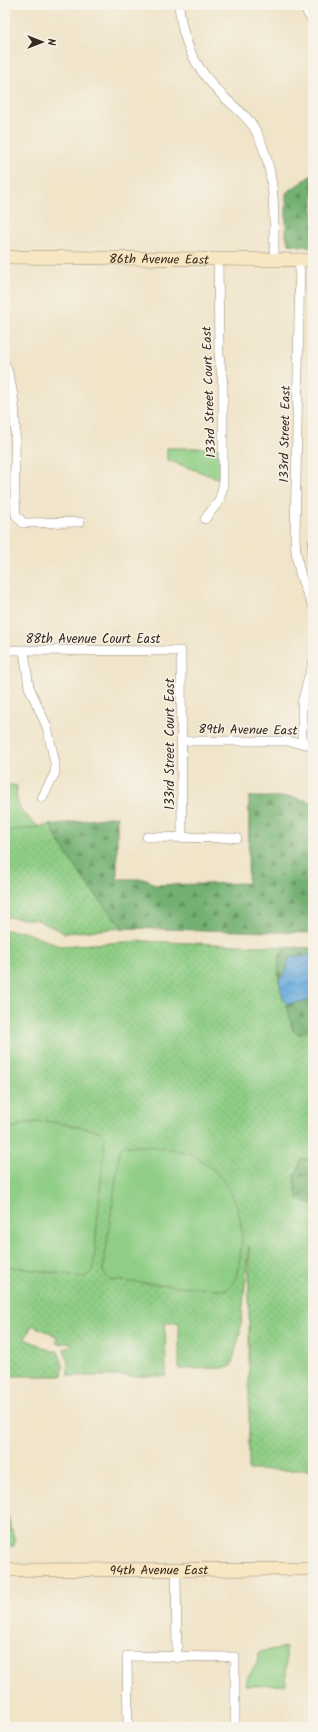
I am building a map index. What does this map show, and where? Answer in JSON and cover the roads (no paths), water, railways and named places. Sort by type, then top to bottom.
[{"type":"main road","name":"86th Avenue East","points":[[5,257],[307,260]]},
{"type":"main road","name":"94th Avenue East","points":[[5,1570],[313,1569]]},
{"type":"street","points":[[179,5],[183,34],[195,63],[212,85],[252,124],[267,157],[273,187],[274,259]]},
{"type":"street","points":[[303,5],[313,22]]},
{"type":"street","name":"133rd Street Court East","points":[[205,519],[221,498],[222,487],[223,384],[219,354],[218,259]]},
{"type":"street","name":"133rd Street East","points":[[307,260],[295,538],[296,562],[301,579],[313,605]]},
{"type":"street","points":[[5,364],[9,374],[14,405],[16,515],[23,523],[80,522]]},
{"type":"street","name":"88th Avenue Court East","points":[[5,650],[181,651]]},
{"type":"street","points":[[24,651],[29,688],[47,726],[55,763],[55,773],[42,798]]},
{"type":"street","name":"133rd Street Court East","points":[[181,651],[182,837]]},
{"type":"street","points":[[302,742],[302,702],[313,663]]},
{"type":"street","name":"89th Avenue East","points":[[182,741],[302,742],[313,745]]},
{"type":"street","points":[[146,837],[237,838]]},
{"type":"street","points":[[176,1570],[177,1658]]},
{"type":"street","points":[[128,1727],[128,1656],[177,1658],[234,1657],[234,1727]]},
{"type":"water","points":[[313,956],[313,1000],[287,1004],[283,999],[279,980],[287,970],[289,957]]}]
